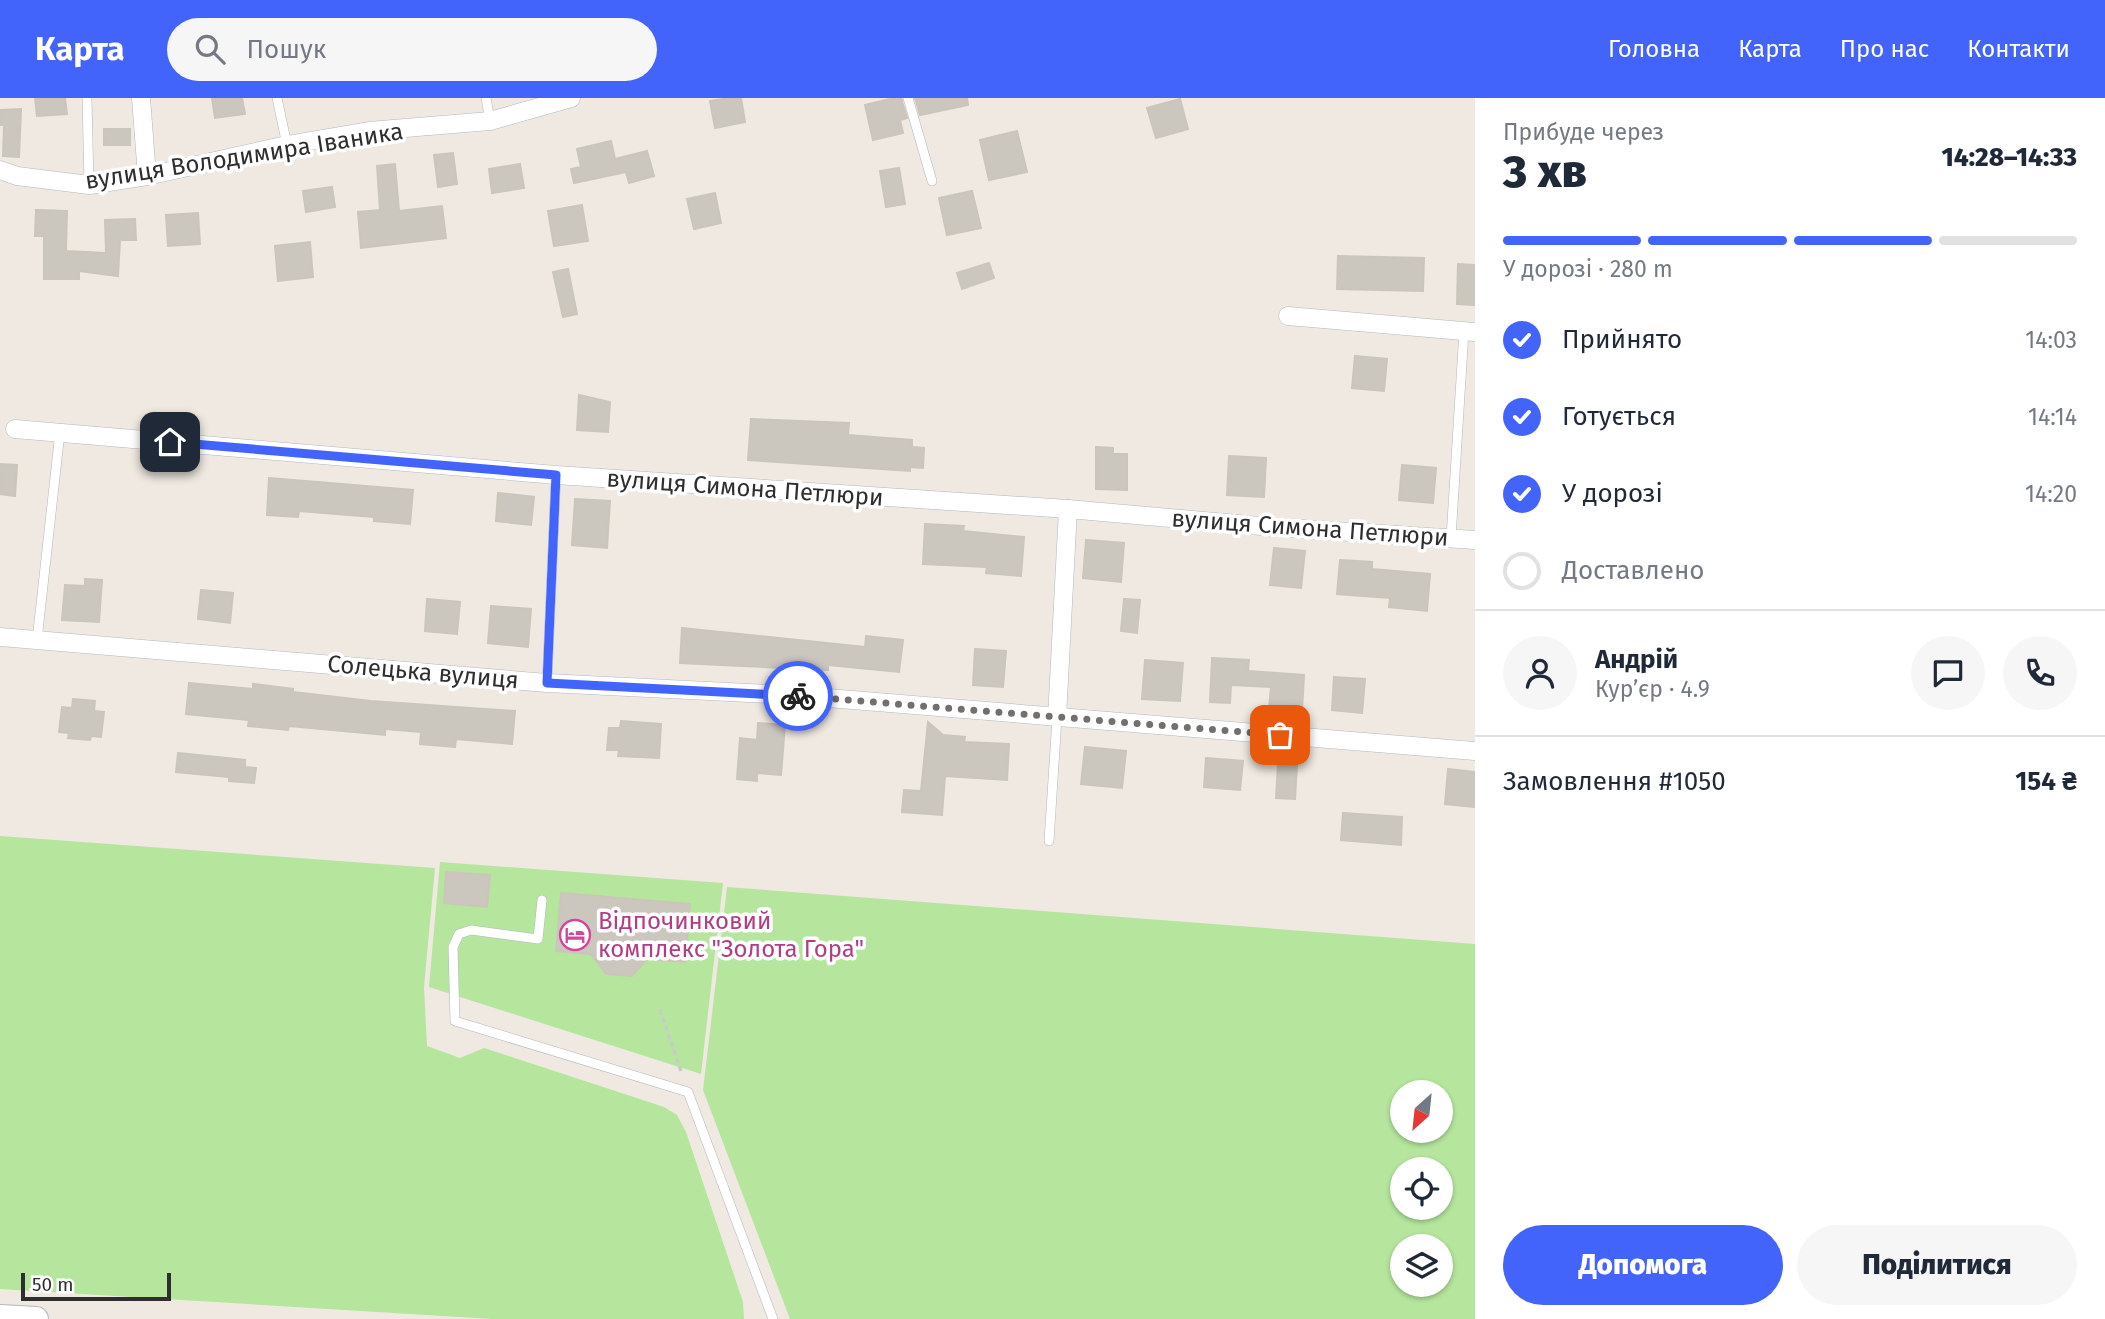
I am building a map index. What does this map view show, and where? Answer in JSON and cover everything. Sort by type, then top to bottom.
[{"type":"main road","points":[[0,1317],[36,1319]]},
{"type":"street","points":[[141,98],[147,176]]},
{"type":"street","name":"вулиця Володимира Іваника","points":[[0,170],[17,176],[89,185],[147,176],[287,145],[369,131],[490,121],[571,98]]},
{"type":"street","points":[[1288,316],[1469,332]]},
{"type":"street","name":"вулиця Симона Петлюри","points":[[15,429],[556,475],[1068,509],[1272,527],[1475,540]]},
{"type":"street","points":[[1057,718],[1068,509]]},
{"type":"street","name":"Солецька вулиця","points":[[0,637],[547,683],[791,695],[1475,751]]},
{"type":"lane","points":[[87,98],[89,185]]},
{"type":"lane","points":[[278,98],[287,145]]},
{"type":"lane","points":[[486,98],[490,121]]},
{"type":"lane","points":[[908,98],[932,181]]},
{"type":"lane","points":[[1451,538],[1469,332]]},
{"type":"lane","points":[[37,640],[60,432]]},
{"type":"lane","points":[[547,683],[556,475]]},
{"type":"lane","points":[[1049,841],[1057,718]]},
{"type":"lane","points":[[542,900],[538,939],[471,930],[459,934],[453,947],[455,1021],[688,1091],[773,1319]]},
{"type":"path","points":[[660,1010],[688,1091]]},
{"type":"green space","points":[[0,836],[435,868],[424,987],[427,1046],[460,1058],[484,1048],[664,1107],[677,1115],[686,1132],[743,1302],[744,1319],[492,1319],[0,1289]]},
{"type":"green space","name":"Відпочинковий комплекс \"Золота Гора\"","points":[[440,862],[723,883],[701,1074],[429,987]]},
{"type":"green space","points":[[727,887],[1475,944],[1475,1319],[790,1319],[703,1090]]},
{"type":"building","points":[[35,98],[65,98],[67,114],[37,116]]},
{"type":"building","points":[[212,98],[242,98],[245,114],[215,118]]},
{"type":"building","points":[[741,98],[745,122],[715,128],[710,101]]},
{"type":"building","points":[[901,98],[907,118],[900,120],[903,133],[873,140],[865,105]]},
{"type":"building","points":[[915,98],[967,98],[968,105],[920,115]]},
{"type":"building","points":[[1180,99],[1188,129],[1156,138],[1147,108]]},
{"type":"building","points":[[21,109],[19,157],[3,156],[4,125],[0,125],[0,110]]},
{"type":"building","points":[[104,129],[130,129],[130,145],[104,145]]},
{"type":"building","points":[[1017,131],[1027,172],[989,180],[980,140]]},
{"type":"building","points":[[611,141],[615,159],[647,151],[654,176],[629,183],[626,172],[574,183],[571,169],[581,167],[577,149]]},
{"type":"building","points":[[453,153],[457,184],[438,187],[434,155]]},
{"type":"building","points":[[395,164],[399,211],[442,206],[446,238],[361,248],[358,212],[380,210],[377,166]]},
{"type":"building","points":[[520,164],[524,188],[492,193],[489,169]]},
{"type":"building","points":[[899,168],[905,204],[886,207],[880,171]]},
{"type":"building","points":[[332,187],[335,207],[306,212],[303,191]]},
{"type":"building","points":[[972,191],[981,228],[947,235],[939,198]]},
{"type":"building","points":[[715,193],[721,223],[694,229],[687,199]]},
{"type":"building","points":[[582,205],[588,241],[554,246],[548,211]]},
{"type":"building","points":[[36,210],[67,211],[66,251],[106,253],[105,220],[135,219],[136,240],[120,240],[118,276],[79,271],[79,279],[44,279],[44,236],[35,236]]},
{"type":"building","points":[[198,213],[200,244],[168,246],[166,215]]},
{"type":"building","points":[[310,242],[313,277],[278,281],[275,246]]},
{"type":"building","points":[[1338,256],[1424,258],[1423,291],[1337,289]]},
{"type":"building","points":[[989,263],[994,278],[962,289],[957,273]]},
{"type":"building","points":[[1458,264],[1475,265],[1475,305],[1457,304]]},
{"type":"building","points":[[568,269],[577,314],[563,317],[553,272]]},
{"type":"building","points":[[1355,356],[1387,359],[1384,391],[1352,388]]},
{"type":"building","points":[[579,395],[610,402],[608,432],[577,430]]},
{"type":"building","points":[[751,419],[849,423],[848,435],[912,440],[912,447],[924,448],[923,468],[910,467],[910,471],[748,460]]},
{"type":"building","points":[[1096,447],[1113,448],[1113,454],[1127,454],[1127,490],[1096,489]]},
{"type":"building","points":[[1229,456],[1266,458],[1264,497],[1227,495]]},
{"type":"building","points":[[0,464],[17,465],[15,496],[0,494]]},
{"type":"building","points":[[1402,465],[1436,468],[1433,503],[1399,500]]},
{"type":"building","points":[[269,478],[413,490],[410,524],[374,521],[374,517],[299,511],[298,517],[267,515]]},
{"type":"building","points":[[498,493],[534,497],[531,525],[496,521]]},
{"type":"building","points":[[575,499],[610,501],[607,548],[572,545]]},
{"type":"building","points":[[925,524],[964,526],[963,531],[1024,537],[1021,576],[986,573],[987,567],[923,564]]},
{"type":"building","points":[[1086,540],[1124,543],[1121,582],[1083,578]]},
{"type":"building","points":[[1274,548],[1305,551],[1301,588],[1270,585]]},
{"type":"building","points":[[1340,560],[1372,562],[1372,569],[1430,574],[1427,611],[1389,607],[1390,598],[1337,594]]},
{"type":"building","points":[[85,579],[102,580],[99,622],[62,620],[65,585],[85,586]]},
{"type":"building","points":[[201,590],[233,593],[230,623],[198,619]]},
{"type":"building","points":[[427,599],[460,602],[457,634],[425,631]]},
{"type":"building","points":[[1124,599],[1140,600],[1137,633],[1121,631]]},
{"type":"building","points":[[491,606],[531,609],[528,647],[488,643]]},
{"type":"building","points":[[682,628],[865,647],[866,636],[903,640],[899,672],[828,665],[828,670],[680,663]]},
{"type":"building","points":[[975,649],[1006,651],[1003,687],[973,685]]},
{"type":"building","points":[[1212,658],[1249,660],[1248,671],[1304,675],[1302,711],[1269,709],[1271,687],[1231,685],[1230,703],[1210,702]]},
{"type":"building","points":[[1145,660],[1183,663],[1180,701],[1142,699]]},
{"type":"building","points":[[1334,677],[1365,679],[1362,713],[1332,710]]},
{"type":"building","points":[[189,683],[253,689],[253,684],[293,689],[293,692],[371,701],[515,711],[512,744],[456,739],[455,747],[420,744],[421,732],[385,729],[385,735],[289,726],[288,730],[248,726],[249,720],[186,714]]},
{"type":"building","points":[[73,699],[95,701],[94,711],[104,712],[101,737],[91,736],[90,740],[68,738],[69,733],[59,732],[62,707],[72,708]]},
{"type":"building","points":[[621,721],[661,724],[659,758],[618,756],[619,750],[607,750],[609,728],[620,728]]},
{"type":"building","points":[[928,722],[943,735],[965,737],[964,742],[1009,744],[1007,780],[945,776],[942,815],[902,812],[904,790],[921,791]]},
{"type":"building","points":[[758,723],[785,725],[781,775],[757,773],[757,781],[737,779],[740,738],[757,740]]},
{"type":"building","points":[[1085,747],[1126,751],[1122,788],[1081,784]]},
{"type":"building","points":[[178,753],[245,760],[245,767],[256,768],[254,783],[229,781],[229,777],[176,772]]},
{"type":"building","points":[[1206,758],[1243,761],[1240,790],[1204,787]]},
{"type":"building","points":[[1278,764],[1297,765],[1295,799],[1276,798]]},
{"type":"building","points":[[1448,769],[1475,772],[1475,807],[1445,804]]},
{"type":"building","points":[[1343,813],[1402,817],[1401,845],[1341,840]]},
{"type":"building","points":[[446,872],[490,875],[487,907],[444,903]]},
{"type":"building","points":[[561,893],[690,904],[685,962],[647,959],[632,976],[606,974],[591,954],[556,951]]},
{"type":"way so far","points":[[798,696],[1280,735]]},
{"type":"place","name":"Відпочинковий комплекс \"Золота Гора\"","points":[[575,935]]},
{"type":"route","points":[[170,442],[556,475],[547,683],[798,696]]}]
